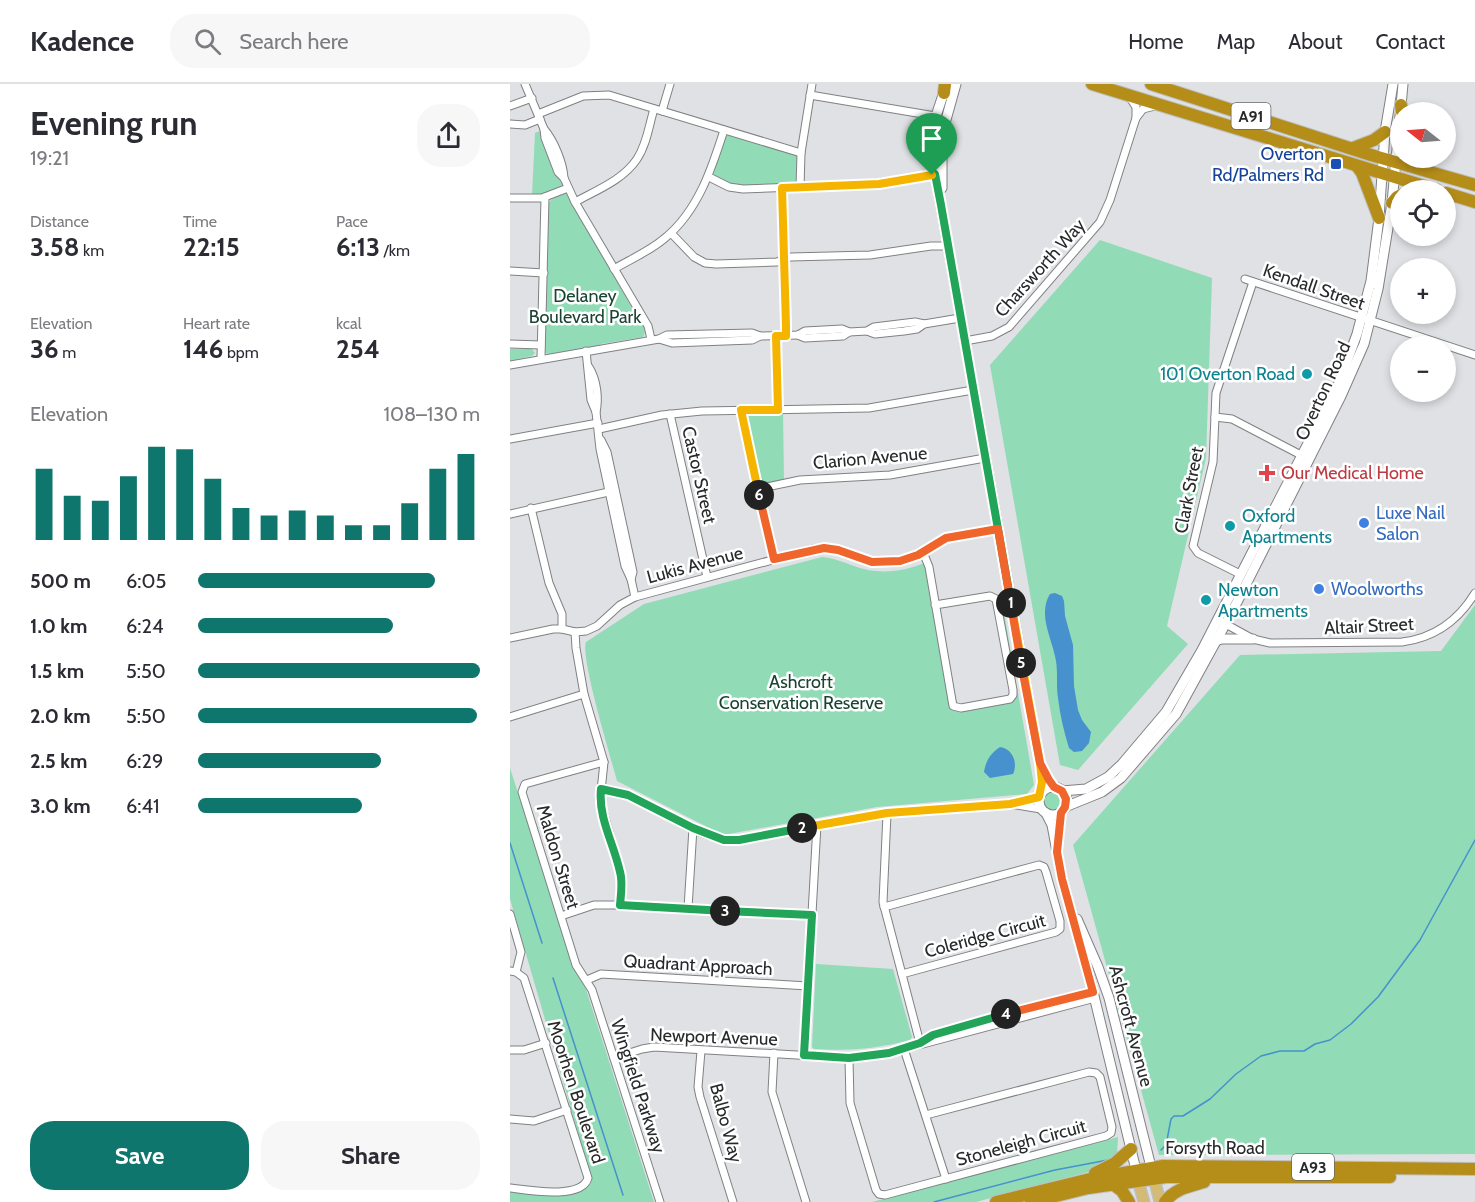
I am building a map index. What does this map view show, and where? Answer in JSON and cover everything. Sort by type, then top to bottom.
[{"type":"highway","name":"A91","points":[[1092,84],[1404,180]]},
{"type":"highway","name":"A91","points":[[1151,84],[1390,160]]},
{"type":"highway","points":[[1352,148],[1365,144],[1385,132]]},
{"type":"highway","points":[[1357,166],[1362,173],[1379,218]]},
{"type":"highway","name":"A91","points":[[1418,168],[1475,185]]},
{"type":"highway","points":[[1456,196],[1475,202]]},
{"type":"highway","points":[[1064,1185],[1115,1163],[1131,1149]]},
{"type":"highway","name":"Forsyth Road","points":[[996,1202],[1064,1185],[1192,1165],[1475,1169]]},
{"type":"highway","name":"Forsyth Road","points":[[1152,1173],[1223,1176],[1475,1177]]},
{"type":"highway","name":"Forsyth Road","points":[[1031,1202],[1088,1188],[1114,1185],[1137,1175]]},
{"type":"highway","points":[[1166,1202],[1169,1197],[1186,1187],[1223,1176]]},
{"type":"highway","points":[[1114,1185],[1122,1191],[1129,1202]]},
{"type":"main road","points":[[1152,1173],[1160,1202]]},
{"type":"main road","points":[[1137,1175],[1144,1202]]},
{"type":"street","points":[[525,84],[544,129],[550,136],[575,202],[655,339]]},
{"type":"street","points":[[530,84],[531,96]]},
{"type":"street","points":[[575,202],[617,179],[638,158],[669,84]]},
{"type":"street","points":[[800,188],[801,153],[812,84]]},
{"type":"street","points":[[941,205],[942,134],[956,84]]},
{"type":"street","name":"Overton Road","points":[[1058,789],[1080,790],[1093,787],[1108,777],[1122,764],[1170,706],[1221,621],[1341,396],[1364,344],[1379,218],[1385,132],[1393,84]]},
{"type":"street","name":"Overton Road","points":[[1402,102],[1403,84]]},
{"type":"street","points":[[945,87],[935,116],[931,141],[935,174],[1040,763],[1042,782],[1040,796],[1043,811]]},
{"type":"street","points":[[510,124],[525,125],[583,96],[597,94],[616,97],[801,153]]},
{"type":"street","points":[[810,95],[935,116]]},
{"type":"street","points":[[1128,95],[1136,107],[1136,118]]},
{"type":"street","points":[[510,106],[531,96]]},
{"type":"street","points":[[1136,118],[1145,107],[1162,105]]},
{"type":"street","name":"Charsworth Way","points":[[965,340],[998,334],[1009,327],[1097,228],[1107,209],[1136,118]]},
{"type":"street","points":[[614,269],[660,243],[684,217],[709,177],[724,130]]},
{"type":"street","name":"Overton Road","points":[[1395,180],[1396,168]]},
{"type":"street","points":[[709,177],[729,187],[737,188],[800,188],[879,184],[935,174]]},
{"type":"street","points":[[510,198],[545,197],[568,188]]},
{"type":"street","points":[[782,188],[786,336]]},
{"type":"street","points":[[542,358],[545,197]]},
{"type":"street","name":"Overton Road","points":[[1063,810],[1102,792],[1125,774],[1176,714],[1215,641],[1240,574],[1339,383],[1366,320],[1379,282],[1390,231]]},
{"type":"street","points":[[670,233],[690,254],[705,263],[777,262],[790,257],[883,254],[947,243]]},
{"type":"street","points":[[510,271],[544,273]]},
{"type":"street","name":"Kendall Street","points":[[1249,281],[1475,355]]},
{"type":"street","name":"Clark Street","points":[[1240,574],[1198,553],[1194,548],[1213,462],[1217,389],[1249,281]]},
{"type":"street","points":[[510,365],[667,335],[753,333],[760,336],[786,336],[798,335],[805,331],[842,329],[849,332],[867,331],[874,327],[915,322],[924,324],[960,318]]},
{"type":"street","points":[[776,336],[778,410]]},
{"type":"street","points":[[510,344],[541,345]]},
{"type":"street","points":[[586,351],[597,393],[596,412],[601,440],[600,449],[612,491],[625,566],[635,597]]},
{"type":"street","points":[[510,440],[670,414],[741,410],[869,408],[973,390]]},
{"type":"street","points":[[741,410],[774,559]]},
{"type":"street","name":"Castor Street","points":[[670,414],[707,577]]},
{"type":"street","points":[[1215,417],[1232,419],[1301,456]]},
{"type":"street","name":"Clarion Avenue","points":[[758,489],[800,480],[890,475],[985,459]]},
{"type":"street","points":[[510,514],[612,491]]},
{"type":"street","points":[[531,508],[549,582],[562,614],[562,629]]},
{"type":"street","name":"Lukis Avenue","points":[[575,632],[586,631],[597,626],[620,604],[635,597],[818,548],[838,550],[865,560],[900,561],[923,552],[946,538],[998,529]]},
{"type":"street","points":[[923,552],[929,567],[935,605],[953,706],[961,708],[1010,699],[1013,690],[996,599],[988,596],[935,605]]},
{"type":"street","name":"Altair Street","points":[[1221,621],[1253,639],[1277,644],[1408,642],[1431,634],[1450,623],[1462,612],[1475,593]]},
{"type":"street","points":[[510,638],[562,629],[575,632],[584,694],[604,762],[600,801],[621,873],[620,905]]},
{"type":"street","points":[[1215,641],[1253,639]]},
{"type":"street","points":[[510,717],[584,694]]},
{"type":"street","name":"Maldon Street","points":[[587,980],[576,965],[522,789],[525,784],[604,762]]},
{"type":"street","points":[[1010,804],[1052,815],[1063,810],[1066,799],[1040,763]]},
{"type":"street","points":[[601,789],[628,795],[693,828],[724,840],[739,840],[887,813],[1010,804],[1040,796],[1046,789],[1058,789]]},
{"type":"street","name":"Ashcroft Avenue","points":[[1057,852],[1063,810]]},
{"type":"street","name":"Ashcroft Avenue","points":[[1043,811],[1052,825],[1137,1175]]},
{"type":"street","points":[[887,813],[882,897],[920,1043]]},
{"type":"street","points":[[804,1055],[817,825]]},
{"type":"street","points":[[688,909],[693,828]]},
{"type":"street","name":"Coleridge Circuit","points":[[884,907],[1039,865],[1044,867],[1046,872],[1060,921],[1060,929],[1056,932],[902,974]]},
{"type":"street","name":"Ashcroft Avenue","points":[[1068,898],[1102,978],[1152,1173]]},
{"type":"street","points":[[561,916],[594,905],[812,915]]},
{"type":"street","points":[[510,914],[521,951],[513,971]]},
{"type":"street","name":"Moorhen Boulevard","points":[[510,1188],[568,1191],[586,1184],[588,1176],[524,978],[513,971]]},
{"type":"street","name":"Quadrant Approach","points":[[587,980],[601,974],[808,986]]},
{"type":"street","points":[[1094,995],[1102,991],[1102,978]]},
{"type":"street","name":"Wingfield Parkway","points":[[587,980],[660,1202]]},
{"type":"street","name":"Newport Avenue","points":[[614,1058],[642,1048],[654,1047],[849,1058],[889,1053],[920,1043],[933,1035],[1094,995]]},
{"type":"street","points":[[510,1050],[524,1050],[546,1043]]},
{"type":"street","points":[[904,1049],[946,1179]]},
{"type":"street","name":"Balbo Way","points":[[700,1051],[698,1087],[700,1097],[733,1202]]},
{"type":"street","points":[[774,1053],[772,1092],[806,1202]]},
{"type":"street","name":"Stoneleigh Circuit","points":[[849,1058],[850,1103],[878,1192],[885,1195],[1109,1135],[1112,1127],[1100,1077],[1096,1073],[1089,1072],[926,1115]]},
{"type":"street","points":[[510,1119],[534,1121],[567,1110]]},
{"type":"green space","points":[[542,130],[541,138],[554,170],[563,184],[549,193],[532,195],[535,133]]},
{"type":"green space","points":[[729,134],[795,154],[798,158],[796,183],[752,187],[727,183],[718,179],[713,173],[724,138]]},
{"type":"green space","name":"Delaney Boulevard Park","points":[[565,193],[569,196],[643,325],[645,332],[643,337],[601,344],[598,347],[548,354],[544,352],[549,203],[553,197]]},
{"type":"green space","points":[[1100,240],[1212,278],[1206,458],[1167,626],[1188,644],[1078,770],[1060,765],[990,365]]},
{"type":"green space","points":[[510,349],[532,349],[535,353],[532,356],[510,361]]},
{"type":"green space","points":[[783,412],[784,480],[763,484],[760,483],[745,417],[749,414]]},
{"type":"green space","name":"Ashcroft Conservation Reserve","points":[[822,557],[872,571],[907,569],[925,563],[951,708],[955,711],[1012,702],[1016,698],[1000,602],[1002,601],[1034,785],[1027,794],[877,807],[723,835],[617,781],[587,667],[586,642],[644,604]]},
{"type":"green space","points":[[1475,605],[1475,1154],[1159,1155],[1073,845],[1240,655],[1441,651]]},
{"type":"green space","points":[[510,768],[572,962],[584,983],[654,1202],[510,1202],[510,1192],[567,1194],[587,1188],[592,1181],[510,899]]},
{"type":"green space","points":[[1053,792],[1059,795],[1062,801],[1059,807],[1053,810],[1047,807],[1044,801],[1047,795]]},
{"type":"green space","points":[[816,964],[893,969],[912,1037],[910,1040],[862,1049],[814,1049],[812,1047]]},
{"type":"green space","points":[[1118,1137],[1117,1155],[1103,1168],[976,1202],[872,1202]]},
{"type":"water","points":[[1055,593],[1062,596],[1064,601],[1065,616],[1073,645],[1074,686],[1078,710],[1091,732],[1089,743],[1082,751],[1074,752],[1069,748],[1060,711],[1056,661],[1045,619],[1046,602],[1050,594]]},
{"type":"water","points":[[1000,747],[1008,751],[1015,761],[1013,774],[990,778],[984,772],[986,764]]},
{"type":"waterway","points":[[1161,1150],[1166,1145],[1171,1119],[1174,1116],[1183,1116],[1210,1099],[1236,1074],[1261,1056],[1280,1051],[1304,1051],[1315,1044],[1330,1040],[1351,1024],[1378,997],[1420,940],[1475,840]]},
{"type":"waterway","points":[[510,843],[542,943]]},
{"type":"waterway","points":[[553,978],[623,1195]]},
{"type":"waterway","points":[[934,1202],[1055,1170],[1108,1160]]},
{"type":"place","name":"Overton Rd/Palmers Rd","points":[[1336,164]]},
{"type":"place","name":"101 Overton Road","points":[[1307,374]]},
{"type":"place","name":"Our Medical Home","points":[[1267,473]]},
{"type":"place","name":"Luxe Nail Salon","points":[[1364,523]]},
{"type":"place","name":"Oxford Apartments","points":[[1230,526]]},
{"type":"place","name":"Woolworths","points":[[1319,589]]},
{"type":"place","name":"Newton Apartments","points":[[1206,600]]},
{"type":"route","points":[[932,175],[879,184],[782,188],[786,336],[776,336],[778,410],[741,410],[742,422],[774,559],[818,548],[828,548],[872,562],[886,563],[911,558],[946,538],[998,529],[1040,763],[1054,787],[1064,793],[1067,802],[1061,813],[1057,852],[1062,879],[1093,992],[955,1028],[889,1053],[849,1058],[804,1055],[812,915],[620,905],[621,873],[602,812],[601,789],[628,795],[693,828],[724,840],[739,840],[887,813],[1010,804],[1039,797],[1042,782],[1040,763],[941,205],[935,174],[932,175]]}]
